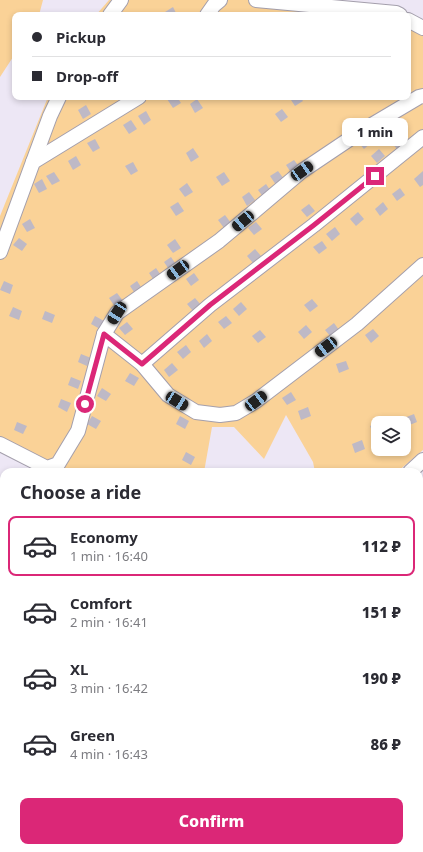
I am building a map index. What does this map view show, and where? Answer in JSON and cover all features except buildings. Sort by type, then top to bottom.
[{"type":"street","points":[[112,12],[120,0]]},
{"type":"street","points":[[209,12],[220,0]]},
{"type":"street","points":[[256,0],[385,12]]},
{"type":"street","points":[[411,22],[423,28]]},
{"type":"street","points":[[50,468],[58,464],[78,431],[104,334],[117,313],[219,241],[302,171],[360,132],[423,96]]},
{"type":"street","points":[[0,252],[50,116],[58,100]]},
{"type":"street","points":[[33,162],[134,100]]},
{"type":"street","points":[[142,364],[210,305],[314,225],[423,137]]},
{"type":"street","points":[[104,334],[142,364],[168,395],[196,412],[220,415],[236,413],[256,401],[357,324],[423,265]]},
{"type":"street","points":[[0,444],[42,468]]},
{"type":"street","points":[[414,468],[423,460]]},
{"type":"shaded area","points":[[0,0],[43,0],[40,12],[12,12],[12,59],[0,77]]},
{"type":"shaded area","points":[[109,0],[313,0],[387,12],[99,12]]},
{"type":"shaded area","points":[[411,20],[423,34],[423,450],[402,468],[314,468],[313,462],[286,415],[264,459],[234,427],[212,427],[205,468],[47,468],[0,443],[0,216],[47,100],[411,100]]},
{"type":"route","points":[[85,404],[104,334],[142,364],[210,305],[375,176]]}]
